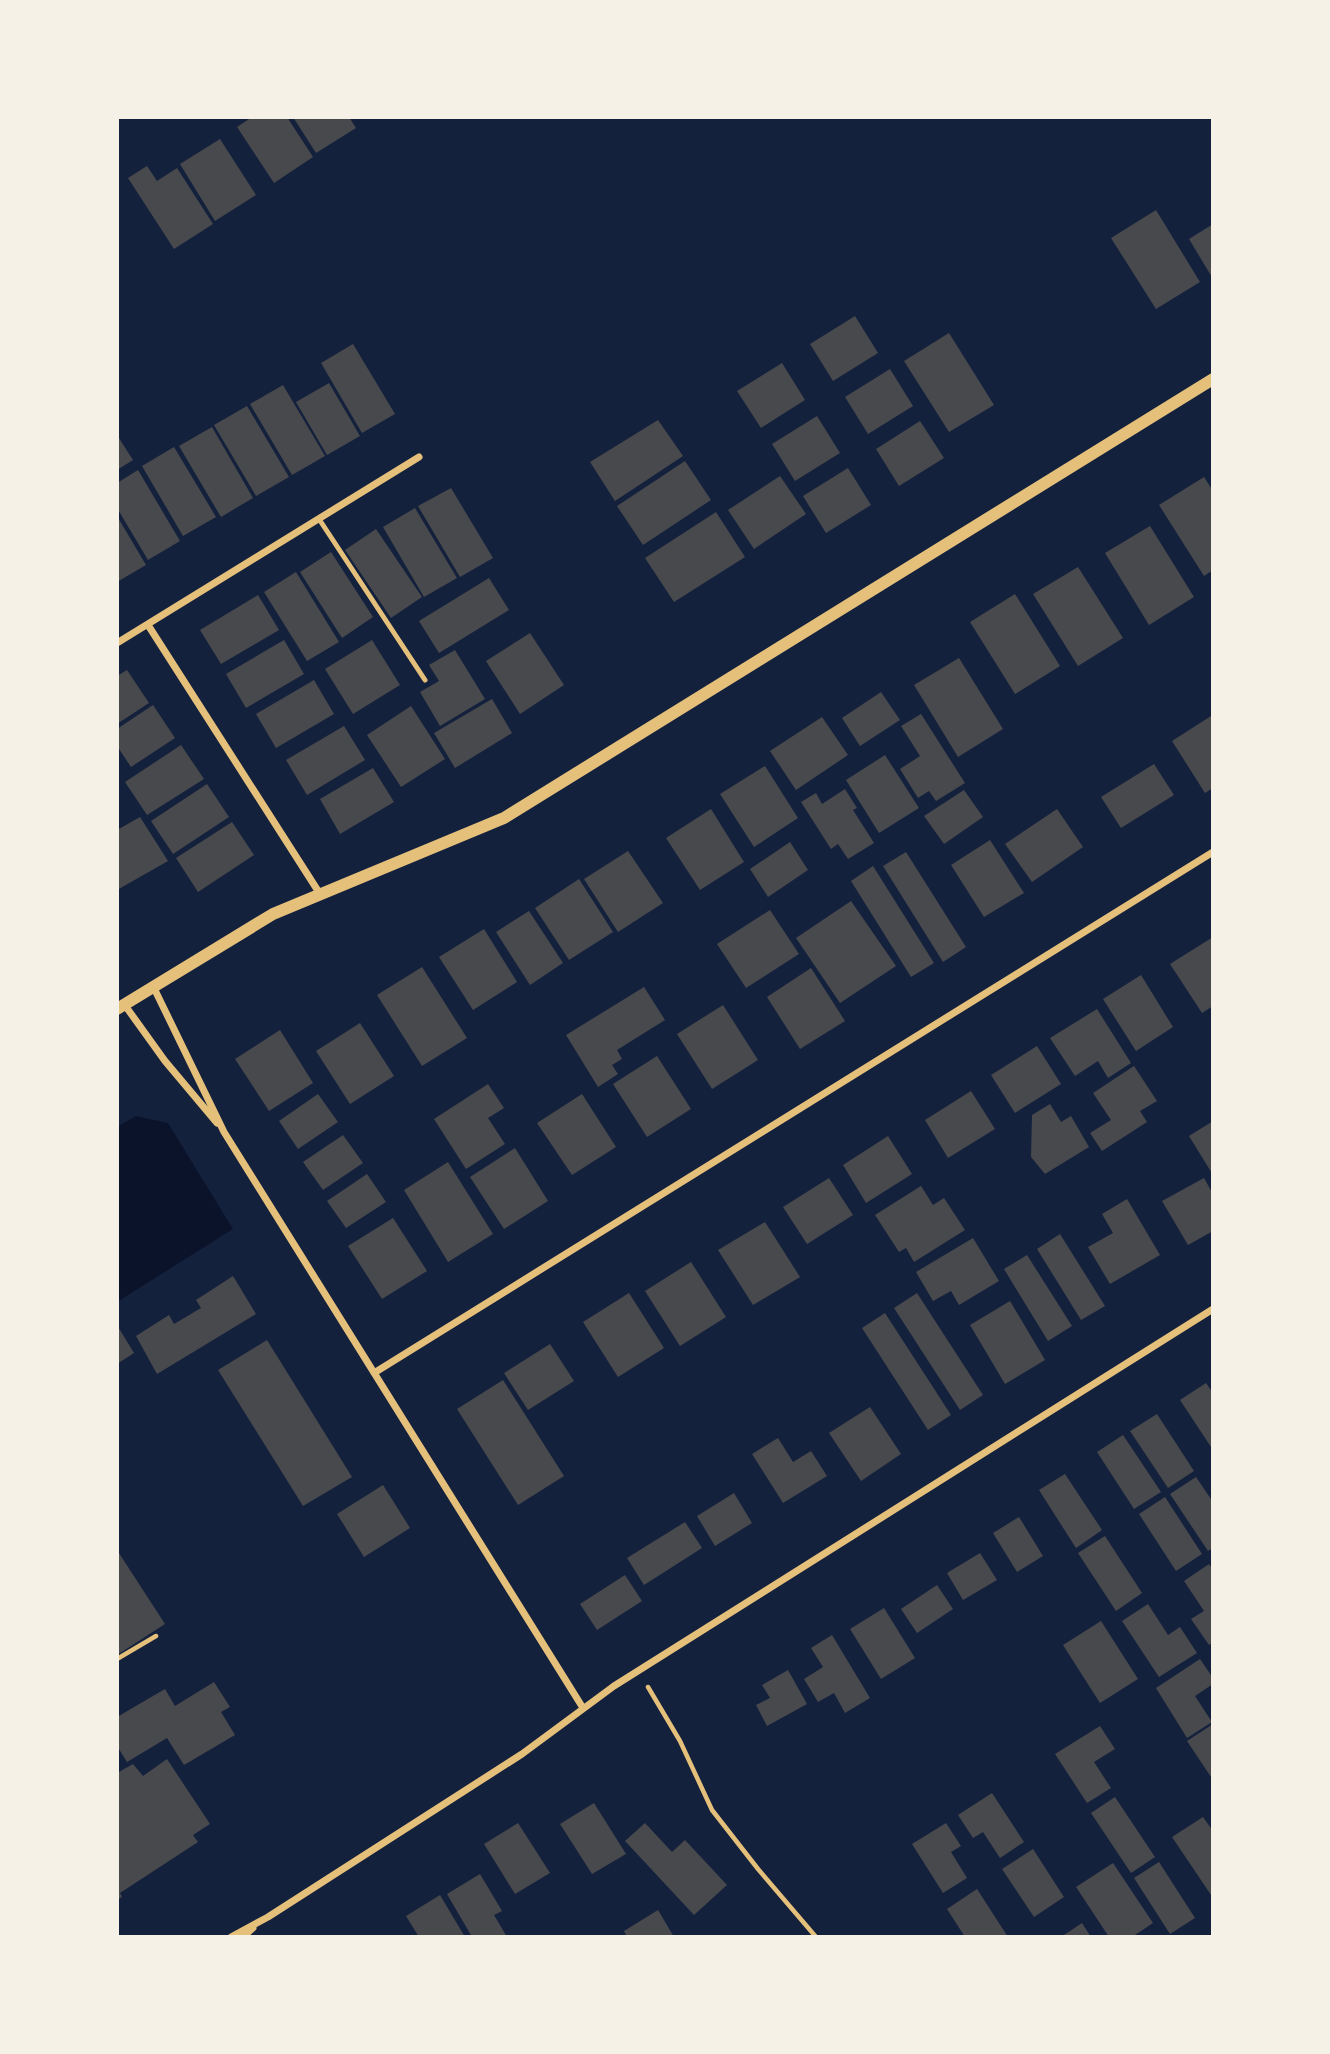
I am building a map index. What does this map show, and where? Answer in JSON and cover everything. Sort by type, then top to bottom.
[{"type":"street","points":[[224,1132],[121,1007],[273,914],[504,818],[1213,379]]},
{"type":"street","points":[[117,643],[419,457]]},
{"type":"street","points":[[148,625],[320,894]]},
{"type":"street","points":[[374,1373],[1213,852]]},
{"type":"street","points":[[153,986],[224,1132],[583,1708]]},
{"type":"street","points":[[231,1937],[268,1917],[522,1754],[614,1686],[1213,1309]]},
{"type":"street","points":[[243,1937],[268,1917]]},
{"type":"lane","points":[[319,519],[425,680]]},
{"type":"path","points":[[117,1659],[156,1636]]},
{"type":"path","points":[[648,1687],[680,1741],[712,1810],[816,1937]]},
{"type":"water","points":[[136,1116],[168,1123],[233,1229],[117,1302],[117,1127]]},
{"type":"building","points":[[252,117],[287,117],[313,157],[274,183],[237,127]]},
{"type":"building","points":[[293,117],[349,117],[356,128],[316,153]]},
{"type":"building","points":[[220,139],[256,195],[215,221],[180,164]]},
{"type":"building","points":[[147,166],[157,181],[177,168],[213,224],[174,249],[128,178]]},
{"type":"building","points":[[1156,210],[1200,282],[1156,309],[1111,238]]},
{"type":"building","points":[[1213,224],[1213,279],[1189,239]]},
{"type":"building","points":[[855,316],[878,353],[833,381],[810,344]]},
{"type":"building","points":[[949,333],[994,405],[949,432],[904,361]]},
{"type":"building","points":[[353,344],[395,414],[362,433],[321,363]]},
{"type":"building","points":[[782,363],[805,400],[761,428],[737,391]]},
{"type":"building","points":[[890,369],[913,406],[868,434],[845,397]]},
{"type":"building","points":[[329,383],[360,436],[327,455],[296,402]]},
{"type":"building","points":[[283,385],[325,456],[292,475],[250,404]]},
{"type":"building","points":[[247,406],[289,477],[256,496],[214,425]]},
{"type":"building","points":[[817,416],[840,453],[795,481],[772,444]]},
{"type":"building","points":[[658,420],[683,456],[615,501],[590,462]]},
{"type":"building","points":[[920,421],[944,458],[899,486],[876,449]]},
{"type":"building","points":[[212,427],[253,498],[221,517],[179,446]]},
{"type":"building","points":[[117,435],[133,460],[117,470]]},
{"type":"building","points":[[174,447],[216,517],[183,536],[142,466]]},
{"type":"building","points":[[685,461],[711,500],[643,545],[617,506]]},
{"type":"building","points":[[848,468],[871,505],[826,533],[803,496]]},
{"type":"building","points":[[138,470],[180,541],[148,560],[117,508],[117,483]]},
{"type":"building","points":[[780,476],[806,514],[754,549],[728,510]]},
{"type":"building","points":[[1204,477],[1213,491],[1213,570],[1204,576],[1159,505]]},
{"type":"building","points":[[451,488],[493,558],[460,577],[418,506]]},
{"type":"building","points":[[415,508],[457,578],[424,597],[383,527]]},
{"type":"building","points":[[716,512],[745,557],[674,602],[645,558]]},
{"type":"building","points":[[117,516],[146,565],[117,582]]},
{"type":"building","points":[[1150,526],[1194,597],[1149,625],[1105,553]]},
{"type":"building","points":[[376,529],[422,597],[391,618],[345,550]]},
{"type":"building","points":[[331,552],[373,617],[342,638],[300,572]]},
{"type":"building","points":[[1078,567],[1123,638],[1078,666],[1033,594]]},
{"type":"building","points":[[296,572],[339,642],[307,661],[264,592]]},
{"type":"building","points":[[489,578],[509,610],[439,653],[419,621]]},
{"type":"building","points":[[1015,594],[1060,666],[1015,694],[970,622]]},
{"type":"building","points":[[258,595],[279,630],[221,664],[200,630]]},
{"type":"building","points":[[530,633],[564,685],[520,714],[486,661]]},
{"type":"building","points":[[284,640],[304,674],[246,708],[226,674]]},
{"type":"building","points":[[372,640],[400,685],[353,714],[325,669]]},
{"type":"building","points":[[455,650],[485,699],[440,726],[420,692],[439,681],[429,665]]},
{"type":"building","points":[[959,658],[1003,729],[958,757],[914,685]]},
{"type":"building","points":[[127,670],[149,703],[117,724],[117,676]]},
{"type":"building","points":[[314,680],[334,714],[276,748],[256,714]]},
{"type":"building","points":[[881,692],[900,720],[860,746],[842,718]]},
{"type":"building","points":[[492,699],[512,733],[455,768],[434,733]]},
{"type":"building","points":[[153,705],[175,738],[131,767],[117,746],[117,729]]},
{"type":"building","points":[[411,706],[445,759],[401,787],[367,735]]},
{"type":"building","points":[[921,714],[965,783],[936,801],[929,791],[918,798],[900,769],[920,756],[901,726]]},
{"type":"building","points":[[1211,716],[1213,788],[1205,793],[1172,741]]},
{"type":"building","points":[[822,717],[848,755],[796,790],[770,751]]},
{"type":"building","points":[[344,726],[365,760],[307,795],[286,760]]},
{"type":"building","points":[[181,745],[204,779],[147,815],[125,782]]},
{"type":"building","points":[[885,755],[919,808],[879,833],[846,780]]},
{"type":"building","points":[[1154,764],[1174,795],[1121,828],[1101,797]]},
{"type":"building","points":[[765,766],[798,818],[754,847],[720,794]]},
{"type":"building","points":[[373,768],[394,802],[340,834],[320,799]]},
{"type":"building","points":[[207,784],[229,817],[173,854],[151,821]]},
{"type":"building","points":[[845,789],[857,808],[853,810],[874,843],[848,859],[838,844],[831,849],[801,802],[816,793],[822,804]]},
{"type":"building","points":[[964,790],[983,817],[944,844],[924,816]]},
{"type":"building","points":[[711,809],[744,862],[700,890],[666,838]]},
{"type":"building","points":[[1057,809],[1083,847],[1032,882],[1005,844]]},
{"type":"building","points":[[140,817],[168,861],[117,890],[117,830]]},
{"type":"building","points":[[232,822],[254,855],[198,892],[176,858]]},
{"type":"building","points":[[990,840],[1024,893],[984,917],[951,865]]},
{"type":"building","points":[[790,842],[808,870],[768,897],[750,869]]},
{"type":"building","points":[[628,851],[663,903],[618,932],[584,879]]},
{"type":"building","points":[[906,852],[966,947],[943,962],[883,866]]},
{"type":"building","points":[[873,866],[934,963],[911,977],[851,881]]},
{"type":"building","points":[[579,879],[613,932],[569,960],[535,908]]},
{"type":"building","points":[[851,901],[896,966],[840,1003],[796,938]]},
{"type":"building","points":[[770,910],[799,954],[746,988],[717,944]]},
{"type":"building","points":[[529,911],[563,963],[530,985],[496,932]]},
{"type":"building","points":[[484,929],[517,982],[473,1010],[439,957]]},
{"type":"building","points":[[1213,937],[1213,1006],[1202,1013],[1170,964]]},
{"type":"building","points":[[422,967],[467,1038],[422,1066],[377,995]]},
{"type":"building","points":[[811,968],[845,1021],[800,1049],[767,997]]},
{"type":"building","points":[[1141,975],[1173,1027],[1136,1051],[1103,999]]},
{"type":"building","points":[[644,987],[665,1020],[617,1050],[622,1059],[612,1065],[618,1074],[598,1087],[566,1035]]},
{"type":"building","points":[[723,1005],[758,1060],[712,1089],[677,1034]]},
{"type":"building","points":[[1097,1009],[1131,1063],[1108,1078],[1098,1061],[1075,1076],[1050,1038]]},
{"type":"building","points":[[360,1023],[394,1076],[350,1104],[316,1051]]},
{"type":"building","points":[[280,1030],[313,1083],[269,1111],[235,1059]]},
{"type":"building","points":[[1037,1046],[1061,1084],[1015,1113],[991,1075]]},
{"type":"building","points":[[657,1056],[691,1109],[647,1137],[613,1084]]},
{"type":"building","points":[[1134,1066],[1157,1101],[1140,1111],[1147,1122],[1102,1151],[1090,1133],[1111,1120],[1093,1093]]},
{"type":"building","points":[[488,1084],[504,1108],[488,1118],[505,1144],[466,1169],[434,1119]]},
{"type":"building","points":[[971,1091],[995,1129],[948,1158],[925,1120]]},
{"type":"building","points":[[318,1094],[338,1122],[298,1149],[279,1121]]},
{"type":"building","points":[[582,1094],[616,1147],[572,1175],[537,1123]]},
{"type":"building","points":[[1050,1104],[1061,1122],[1071,1116],[1089,1147],[1045,1174],[1031,1157],[1032,1115]]},
{"type":"building","points":[[1213,1121],[1213,1175],[1189,1136]]},
{"type":"building","points":[[343,1135],[363,1163],[323,1190],[303,1162]]},
{"type":"building","points":[[888,1136],[912,1174],[866,1203],[843,1165]]},
{"type":"building","points":[[515,1148],[548,1201],[504,1229],[470,1177]]},
{"type":"building","points":[[448,1162],[493,1234],[448,1262],[404,1190]]},
{"type":"building","points":[[367,1174],[386,1202],[346,1228],[327,1201]]},
{"type":"building","points":[[829,1178],[853,1215],[807,1244],[783,1207]]},
{"type":"building","points":[[1204,1178],[1213,1194],[1213,1231],[1188,1245],[1162,1201]]},
{"type":"building","points":[[921,1186],[933,1205],[944,1198],[965,1230],[914,1262],[906,1248],[899,1252],[875,1215]]},
{"type":"building","points":[[1127,1199],[1160,1255],[1110,1284],[1088,1247],[1113,1233],[1102,1214]]},
{"type":"building","points":[[393,1218],[427,1271],[382,1299],[348,1246]]},
{"type":"building","points":[[765,1222],[800,1277],[753,1305],[718,1250]]},
{"type":"building","points":[[1060,1234],[1105,1306],[1081,1320],[1037,1249]]},
{"type":"building","points":[[973,1238],[999,1281],[959,1305],[951,1291],[933,1301],[916,1272]]},
{"type":"building","points":[[1027,1255],[1072,1326],[1048,1341],[1004,1269]]},
{"type":"building","points":[[691,1262],[726,1317],[680,1346],[645,1291]]},
{"type":"building","points":[[233,1276],[256,1314],[157,1374],[136,1336],[169,1315],[174,1324],[201,1308],[196,1300]]},
{"type":"building","points":[[629,1293],[664,1348],[618,1377],[583,1322]]},
{"type":"building","points":[[917,1293],[983,1395],[960,1410],[894,1308]]},
{"type":"building","points":[[1010,1301],[1045,1360],[1005,1384],[970,1325]]},
{"type":"building","points":[[885,1313],[951,1415],[928,1430],[862,1328]]},
{"type":"building","points":[[117,1325],[134,1353],[117,1364]]},
{"type":"building","points":[[267,1340],[352,1477],[303,1506],[218,1370]]},
{"type":"building","points":[[550,1344],[574,1381],[528,1410],[504,1373]]},
{"type":"building","points":[[503,1380],[564,1476],[518,1505],[457,1409]]},
{"type":"building","points":[[1206,1383],[1213,1393],[1213,1450],[1180,1400]]},
{"type":"building","points":[[870,1407],[901,1454],[861,1481],[829,1433]]},
{"type":"building","points":[[1157,1414],[1194,1471],[1168,1488],[1130,1431]]},
{"type":"building","points":[[1123,1435],[1161,1492],[1134,1509],[1097,1452]]},
{"type":"building","points":[[778,1438],[793,1462],[811,1451],[827,1476],[783,1503],[752,1454]]},
{"type":"building","points":[[1065,1474],[1102,1530],[1076,1548],[1039,1490]]},
{"type":"building","points":[[1196,1477],[1213,1502],[1213,1548],[1208,1551],[1170,1494]]},
{"type":"building","points":[[383,1485],[410,1528],[364,1557],[337,1514]]},
{"type":"building","points":[[734,1493],[752,1523],[715,1546],[697,1516]]},
{"type":"building","points":[[1165,1497],[1202,1554],[1176,1571],[1139,1514]]},
{"type":"building","points":[[1019,1517],[1043,1556],[1017,1572],[993,1533]]},
{"type":"building","points":[[685,1522],[702,1548],[644,1585],[627,1558]]},
{"type":"building","points":[[1105,1536],[1142,1593],[1116,1611],[1078,1553]]},
{"type":"building","points":[[117,1550],[165,1624],[117,1655]]},
{"type":"building","points":[[980,1553],[997,1580],[963,1600],[947,1573]]},
{"type":"building","points":[[1209,1564],[1213,1570],[1213,1642],[1209,1645],[1191,1619],[1204,1611],[1184,1581]]},
{"type":"building","points":[[625,1575],[642,1601],[597,1630],[580,1604]]},
{"type":"building","points":[[937,1585],[953,1609],[917,1633],[901,1609]]},
{"type":"building","points":[[1148,1604],[1168,1635],[1180,1627],[1197,1653],[1159,1677],[1122,1621]]},
{"type":"building","points":[[884,1608],[915,1658],[881,1679],[850,1629]]},
{"type":"building","points":[[1101,1621],[1138,1679],[1100,1703],[1063,1645]]},
{"type":"building","points":[[832,1635],[870,1698],[845,1713],[834,1693],[818,1702],[804,1679],[823,1667],[811,1648]]},
{"type":"building","points":[[1200,1659],[1213,1678],[1213,1684],[1195,1696],[1212,1722],[1187,1738],[1156,1688]]},
{"type":"building","points":[[788,1670],[807,1704],[767,1726],[756,1705],[770,1698],[762,1685]]},
{"type":"building","points":[[214,1682],[230,1707],[221,1712],[235,1735],[184,1765],[167,1738],[127,1762],[117,1746],[117,1717],[165,1689],[175,1706]]},
{"type":"building","points":[[1213,1724],[1213,1780],[1187,1741]]},
{"type":"building","points":[[1100,1726],[1115,1749],[1094,1762],[1111,1788],[1087,1803],[1055,1754]]},
{"type":"building","points":[[167,1759],[210,1824],[193,1835],[198,1842],[120,1893],[122,1897],[117,1900],[117,1773],[133,1764],[143,1776]]},
{"type":"building","points":[[992,1793],[1024,1842],[1000,1858],[983,1832],[973,1838],[958,1815]]},
{"type":"building","points":[[1115,1797],[1155,1857],[1131,1873],[1091,1813]]},
{"type":"building","points":[[594,1803],[626,1854],[592,1874],[560,1824]]},
{"type":"building","points":[[1203,1817],[1213,1831],[1213,1898],[1172,1837]]},
{"type":"building","points":[[518,1823],[550,1873],[515,1894],[484,1844]]},
{"type":"building","points":[[645,1823],[672,1852],[685,1840],[727,1885],[694,1915],[625,1841]]},
{"type":"building","points":[[946,1823],[961,1846],[951,1852],[967,1878],[943,1893],[912,1844]]},
{"type":"building","points":[[1033,1849],[1064,1897],[1034,1917],[1002,1869]]},
{"type":"building","points":[[1159,1862],[1195,1918],[1170,1934],[1134,1878]]},
{"type":"building","points":[[1113,1863],[1153,1923],[1132,1937],[1109,1937],[1076,1887]]},
{"type":"building","points":[[480,1874],[502,1911],[494,1915],[507,1937],[472,1937],[447,1894]]},
{"type":"building","points":[[977,1889],[1008,1937],[965,1937],[947,1909]]},
{"type":"building","points":[[440,1895],[465,1937],[419,1937],[406,1916]]},
{"type":"building","points":[[658,1910],[674,1937],[627,1937],[624,1931]]},
{"type":"building","points":[[1082,1923],[1091,1937],[1061,1937]]}]
